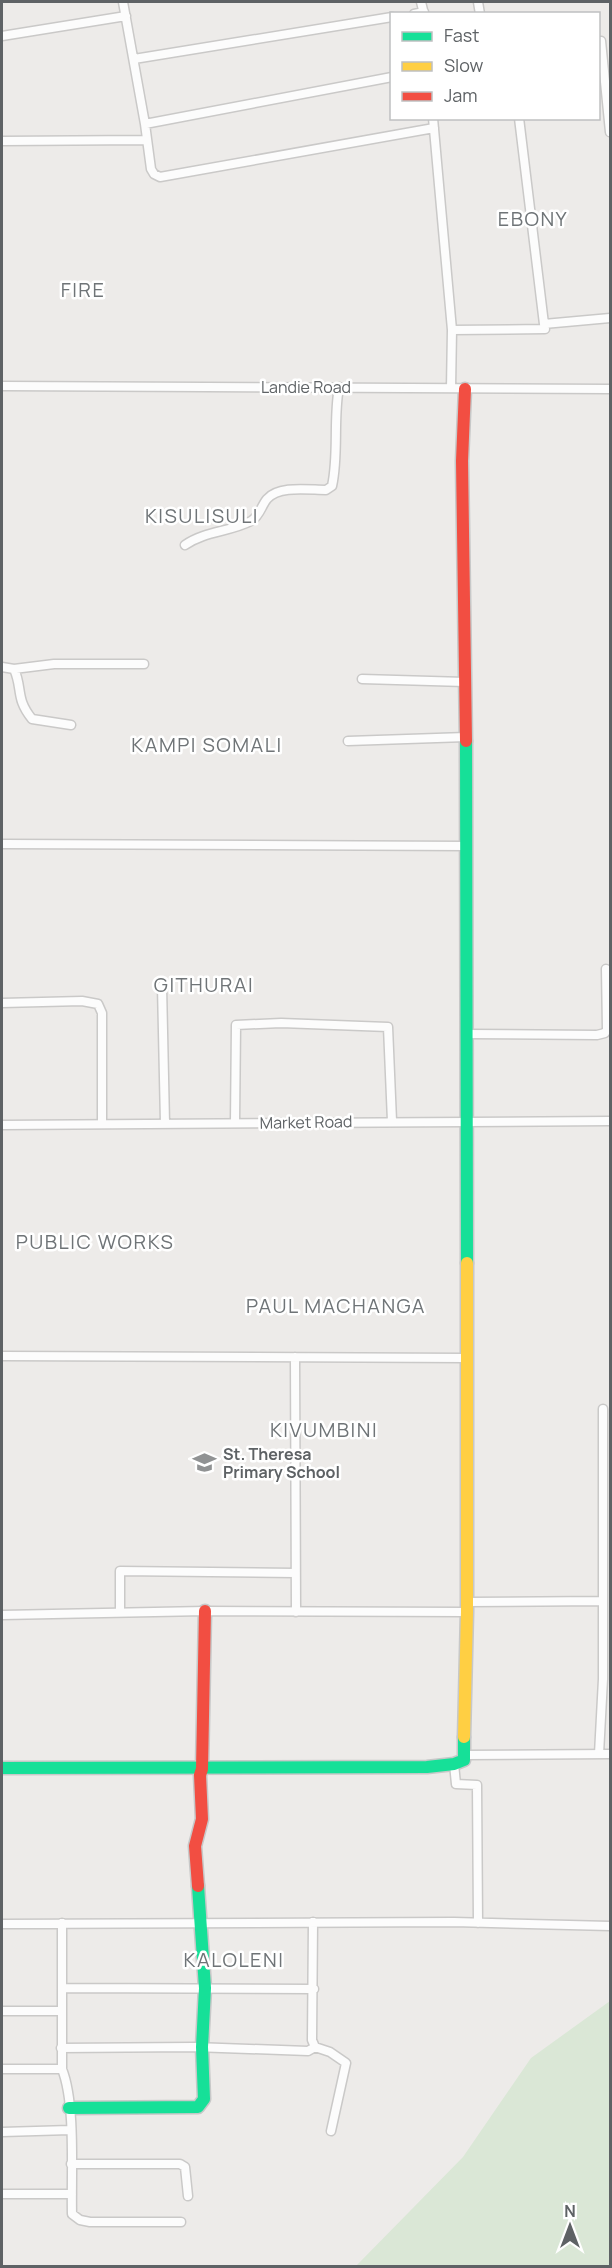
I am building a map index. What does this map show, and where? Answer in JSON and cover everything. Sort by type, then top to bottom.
[{"type":"street","points":[[123,2],[151,169],[160,177],[434,129]]},
{"type":"street","points":[[2,36],[126,16]]},
{"type":"street","points":[[134,59],[390,17]]},
{"type":"street","points":[[603,40],[610,132]]},
{"type":"street","points":[[145,123],[390,77]]},
{"type":"street","points":[[433,120],[452,330],[451,388]]},
{"type":"street","points":[[452,330],[545,329],[519,120]]},
{"type":"street","points":[[2,141],[146,140]]},
{"type":"street","points":[[544,324],[610,318]]},
{"type":"street","name":"Landie Road","points":[[2,386],[610,389]]},
{"type":"street","points":[[185,545],[202,535],[253,520],[260,513],[267,499],[278,491],[326,490],[332,486],[335,471],[335,412],[339,387]]},
{"type":"street","points":[[455,1775],[465,1755],[467,1607],[467,846],[462,461],[465,388]]},
{"type":"street","points":[[2,667],[14,669],[54,664],[144,664]]},
{"type":"street","points":[[14,669],[18,677],[22,708],[32,719],[71,725]]},
{"type":"street","points":[[362,679],[465,682]]},
{"type":"street","points":[[348,741],[466,737]]},
{"type":"street","points":[[2,844],[467,846]]},
{"type":"street","points":[[466,1034],[588,1036],[605,1033],[607,1029],[606,969]]},
{"type":"street","points":[[162,986],[165,1122]]},
{"type":"street","points":[[2,1003],[82,1002],[98,1004],[102,1013],[102,1124]]},
{"type":"street","points":[[236,1122],[236,1025],[281,1023],[388,1027],[392,1121]]},
{"type":"street","name":"Market Road","points":[[2,1125],[165,1122],[610,1121]]},
{"type":"street","points":[[2,1356],[466,1358]]},
{"type":"street","points":[[295,1357],[296,1612]]},
{"type":"street","points":[[599,1754],[603,1679],[603,1408]]},
{"type":"street","points":[[120,1612],[120,1571],[295,1573]]},
{"type":"street","points":[[2,1615],[205,1611],[296,1612],[603,1601]]},
{"type":"street","points":[[69,2108],[198,2107],[204,2099],[202,2048],[205,1988],[195,1846],[202,1819],[205,1611]]},
{"type":"street","points":[[465,1755],[610,1754]]},
{"type":"street","points":[[2,1768],[201,1775],[427,1767],[455,1775],[477,1785],[478,1923]]},
{"type":"street","points":[[313,1922],[312,2040],[315,2047]]},
{"type":"street","points":[[2,1924],[201,1925],[313,1922],[610,1926]]},
{"type":"street","points":[[62,1923],[61,2048],[69,2108],[72,2214],[80,2220],[181,2222]]},
{"type":"street","points":[[62,1988],[314,1989]]},
{"type":"street","points":[[2,2011],[62,2011]]},
{"type":"street","points":[[61,2048],[308,2051],[315,2047],[330,2052],[346,2062],[331,2131]]},
{"type":"street","points":[[2,2069],[62,2069]]},
{"type":"street","points":[[2,2132],[70,2130]]},
{"type":"street","points":[[71,2164],[180,2164],[185,2167],[187,2173],[188,2196]]},
{"type":"street","points":[[2,2194],[72,2194]]},
{"type":"green space","points":[[610,2001],[610,2266],[356,2266],[463,2157],[531,2058]]},
{"type":"waterway","points":[[441,734],[454,733]]},
{"type":"waterway","points":[[396,1118],[438,1118]]},
{"type":"traffic: fast","points":[[466,741],[467,1263]]},
{"type":"traffic: fast","points":[[2,1768],[427,1767],[454,1764],[464,1760],[464,1737]]},
{"type":"traffic: fast","points":[[69,2108],[198,2107],[204,2099],[202,2047],[205,1988],[198,1886]]},
{"type":"traffic: slow","points":[[464,1737],[467,1612],[467,1263]]},
{"type":"traffic: jam","points":[[465,389],[462,461],[466,741]]},
{"type":"traffic: jam","points":[[198,1886],[195,1846],[202,1819],[200,1775],[202,1769],[205,1611]]},
{"type":"place","name":"St. Theresa Primary School","points":[[205,1463]]},
{"type":"district","name":"EBONY","points":[[533,218]]},
{"type":"district","name":"FIRE","points":[[83,289]]},
{"type":"district","name":"KISULISULI","points":[[202,515]]},
{"type":"district","name":"KAMPI SOMALI","points":[[207,744]]},
{"type":"district","name":"GITHURAI","points":[[204,984]]},
{"type":"district","name":"PUBLIC WORKS","points":[[95,1241]]},
{"type":"district","name":"PAUL MACHANGA","points":[[336,1305]]},
{"type":"district","name":"KIVUMBINI","points":[[324,1429]]},
{"type":"district","name":"KALOLENI","points":[[234,1959]]}]
